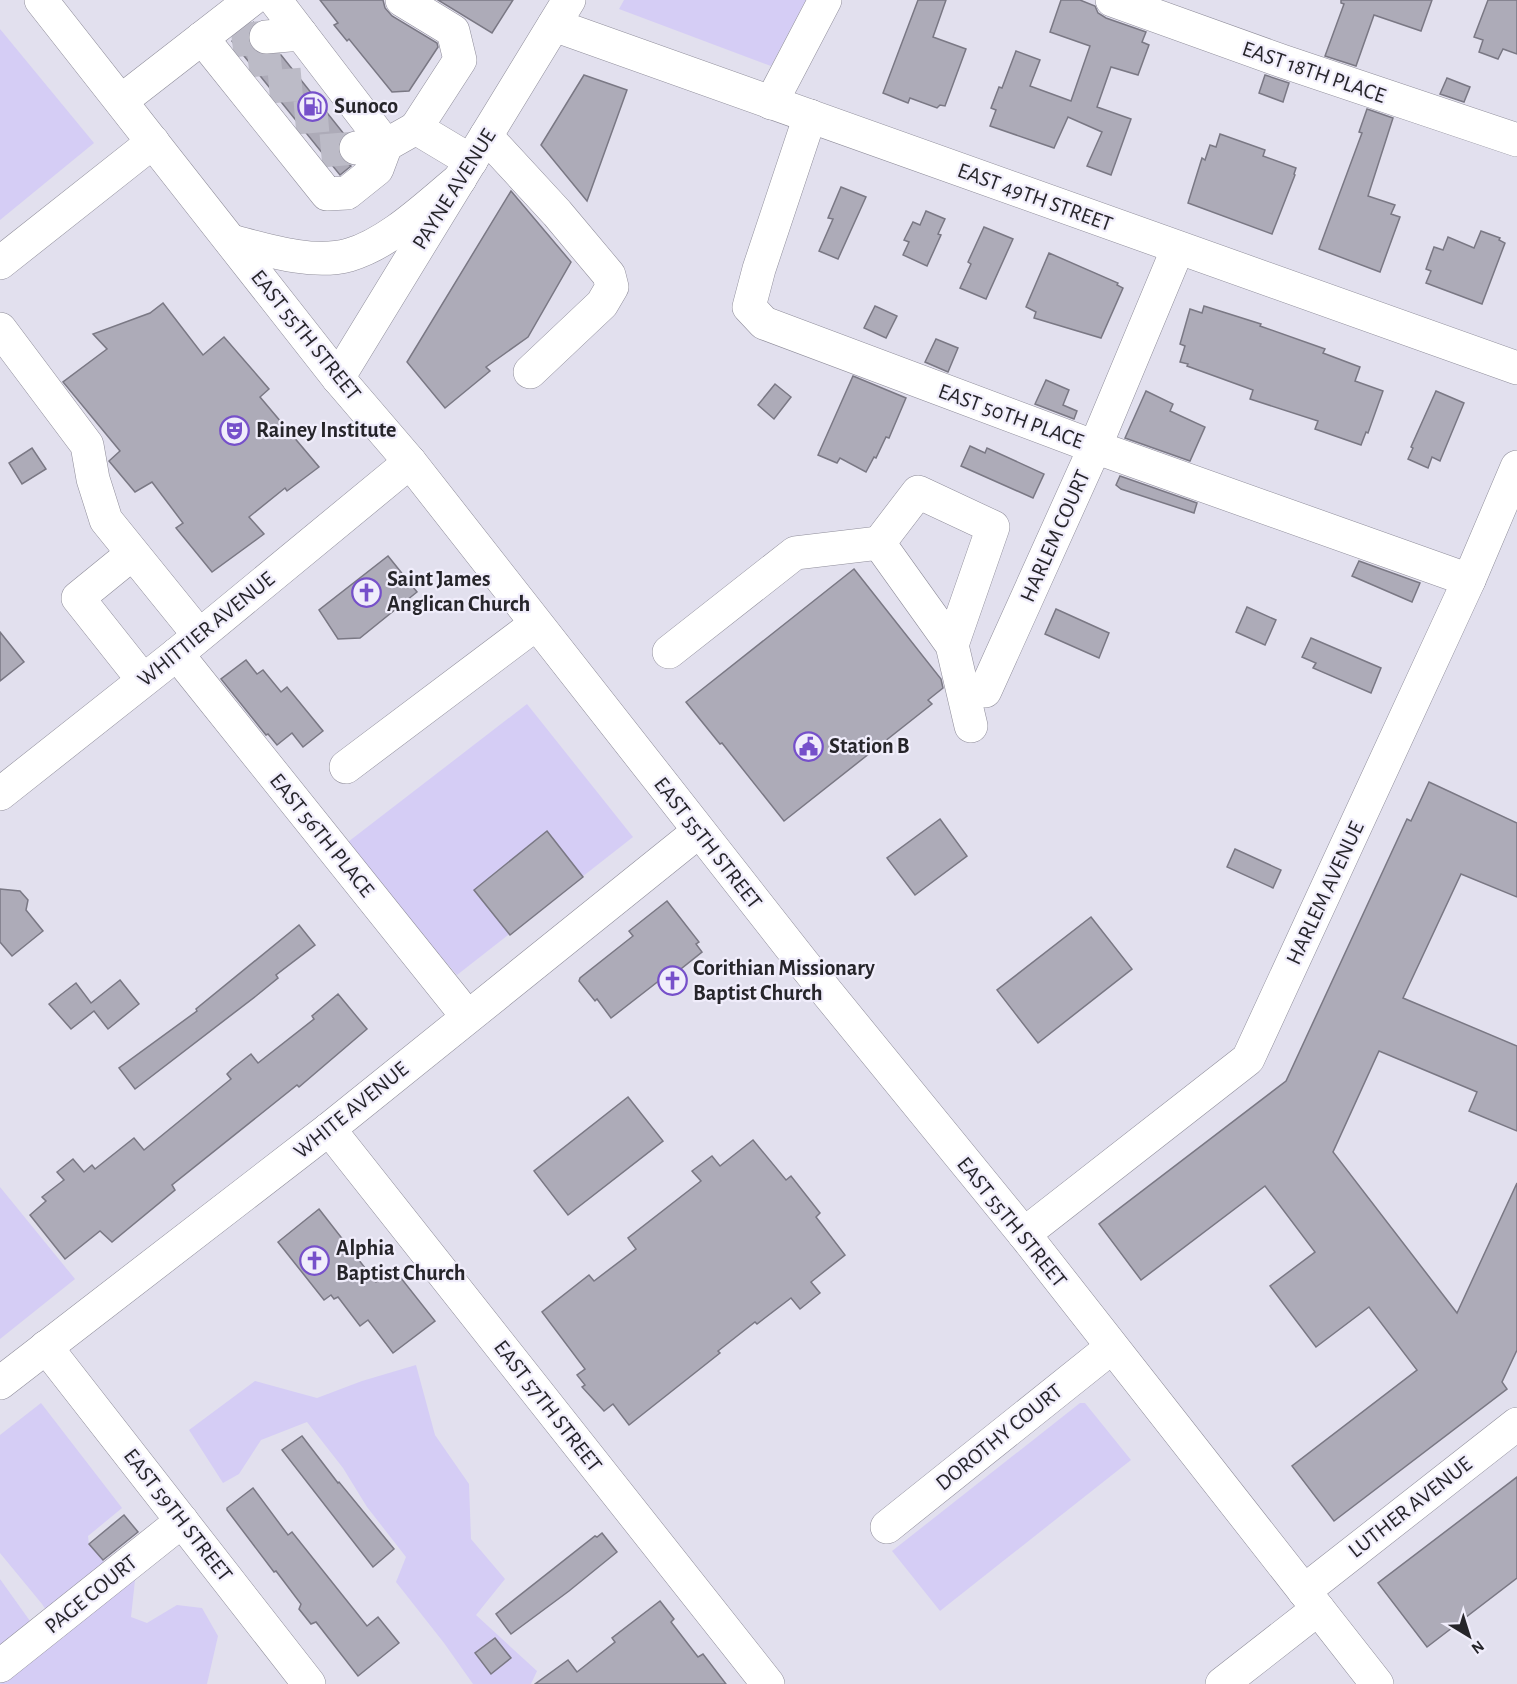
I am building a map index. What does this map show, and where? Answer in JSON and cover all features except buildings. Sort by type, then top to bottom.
[{"type":"street","name":"EAST 55TH STREET","points":[[41,0],[338,378],[410,462],[698,832],[1024,1234],[1377,1684]]},
{"type":"street","points":[[251,0],[258,57],[282,120],[342,157]]},
{"type":"street","points":[[258,57],[275,0]]},
{"type":"street","points":[[342,157],[416,128],[460,60],[453,31],[402,0]]},
{"type":"street","points":[[771,102],[825,0]]},
{"type":"street","name":"EAST 18TH PLACE","points":[[1112,0],[1281,61],[1517,141]]},
{"type":"street","name":"EAST 49TH STREET","points":[[562,12],[771,102],[1517,368]]},
{"type":"street","name":"PAYNE AVENUE","points":[[338,378],[562,12]]},
{"type":"street","points":[[121,101],[258,57],[337,81],[346,114],[342,157]]},
{"type":"street","name":"EAST 50TH PLACE","points":[[810,116],[759,269],[749,307],[764,323],[1095,447],[1469,580]]},
{"type":"street","points":[[416,128],[472,159],[557,213],[609,275],[612,288],[602,304],[530,372]]},
{"type":"street","points":[[0,264],[153,142]]},
{"type":"street","points":[[231,241],[283,255],[325,258],[348,255],[371,246],[393,233],[472,159]]},
{"type":"street","name":"HARLEM COURT","points":[[985,691],[1095,447],[1178,248]]},
{"type":"street","name":"EAST 56TH PLACE","points":[[0,329],[87,445],[93,478],[105,520],[132,554],[188,645],[467,1016]]},
{"type":"street","name":"WHITTIER AVENUE","points":[[0,794],[188,645],[410,462]]},
{"type":"street","name":"HARLEM AVENUE","points":[[1024,1234],[1248,1059],[1469,580],[1517,467]]},
{"type":"street","points":[[669,652],[795,553],[879,543],[918,492],[993,527],[952,645]]},
{"type":"street","points":[[879,543],[952,645],[971,726]]},
{"type":"street","points":[[132,554],[78,598],[144,680]]},
{"type":"street","points":[[346,767],[536,624]]},
{"type":"street","name":"WHITE AVENUE","points":[[0,1383],[329,1129],[698,832]]},
{"type":"street","name":"EAST 57TH STREET","points":[[329,1129],[768,1684]]},
{"type":"street","name":"EAST 59TH STREET","points":[[46,1347],[309,1684]]},
{"type":"street","name":"DOROTHY COURT","points":[[887,1527],[1112,1347]]},
{"type":"street","name":"LUTHER AVENUE","points":[[1222,1684],[1311,1600],[1517,1424]]},
{"type":"street","name":"PAGE COURT","points":[[0,1666],[182,1521]]},
{"type":"shaded area","points":[[624,0],[806,0],[771,66],[619,9]]},
{"type":"shaded area","points":[[0,29],[94,143],[0,220]]},
{"type":"shaded area","points":[[527,704],[633,837],[457,975],[344,845]]},
{"type":"shaded area","points":[[0,1187],[75,1279],[0,1339]]},
{"type":"shaded area","points":[[416,1365],[435,1435],[469,1484],[471,1539],[505,1579],[476,1615],[537,1671],[531,1684],[473,1684],[396,1582],[406,1557],[367,1507],[343,1468],[307,1422],[261,1440],[239,1474],[223,1483],[189,1430],[255,1381],[317,1398],[362,1381]]},
{"type":"shaded area","points":[[41,1403],[122,1508],[88,1536],[89,1544],[105,1563],[140,1534],[131,1617],[147,1623],[177,1605],[202,1608],[218,1636],[207,1684],[0,1684],[0,1676],[10,1677],[64,1637],[42,1604],[0,1553],[0,1435]]},
{"type":"shaded area","points":[[1080,1403],[1085,1403],[1131,1460],[940,1611],[892,1551]]},
{"type":"shaded area","points":[[0,1579],[30,1621],[0,1646]]},
{"type":"tunnel","points":[[232,41],[266,37]]},
{"type":"tunnel","points":[[248,61],[283,57]]},
{"type":"tunnel","points":[[269,87],[304,84]]},
{"type":"tunnel","points":[[295,118],[330,115]]},
{"type":"tunnel","points":[[321,151],[356,148]]},
{"type":"place","name":"Sunoco","points":[[313,106]]},
{"type":"place","name":"Rainey Institute","points":[[235,430]]},
{"type":"place","name":"Saint James Anglican Church","points":[[366,592]]},
{"type":"place","name":"Station B","points":[[808,746]]},
{"type":"place","name":"Corithian Missionary Baptist Church","points":[[672,981]]},
{"type":"place","name":"Alphia Baptist Church","points":[[315,1261]]}]
